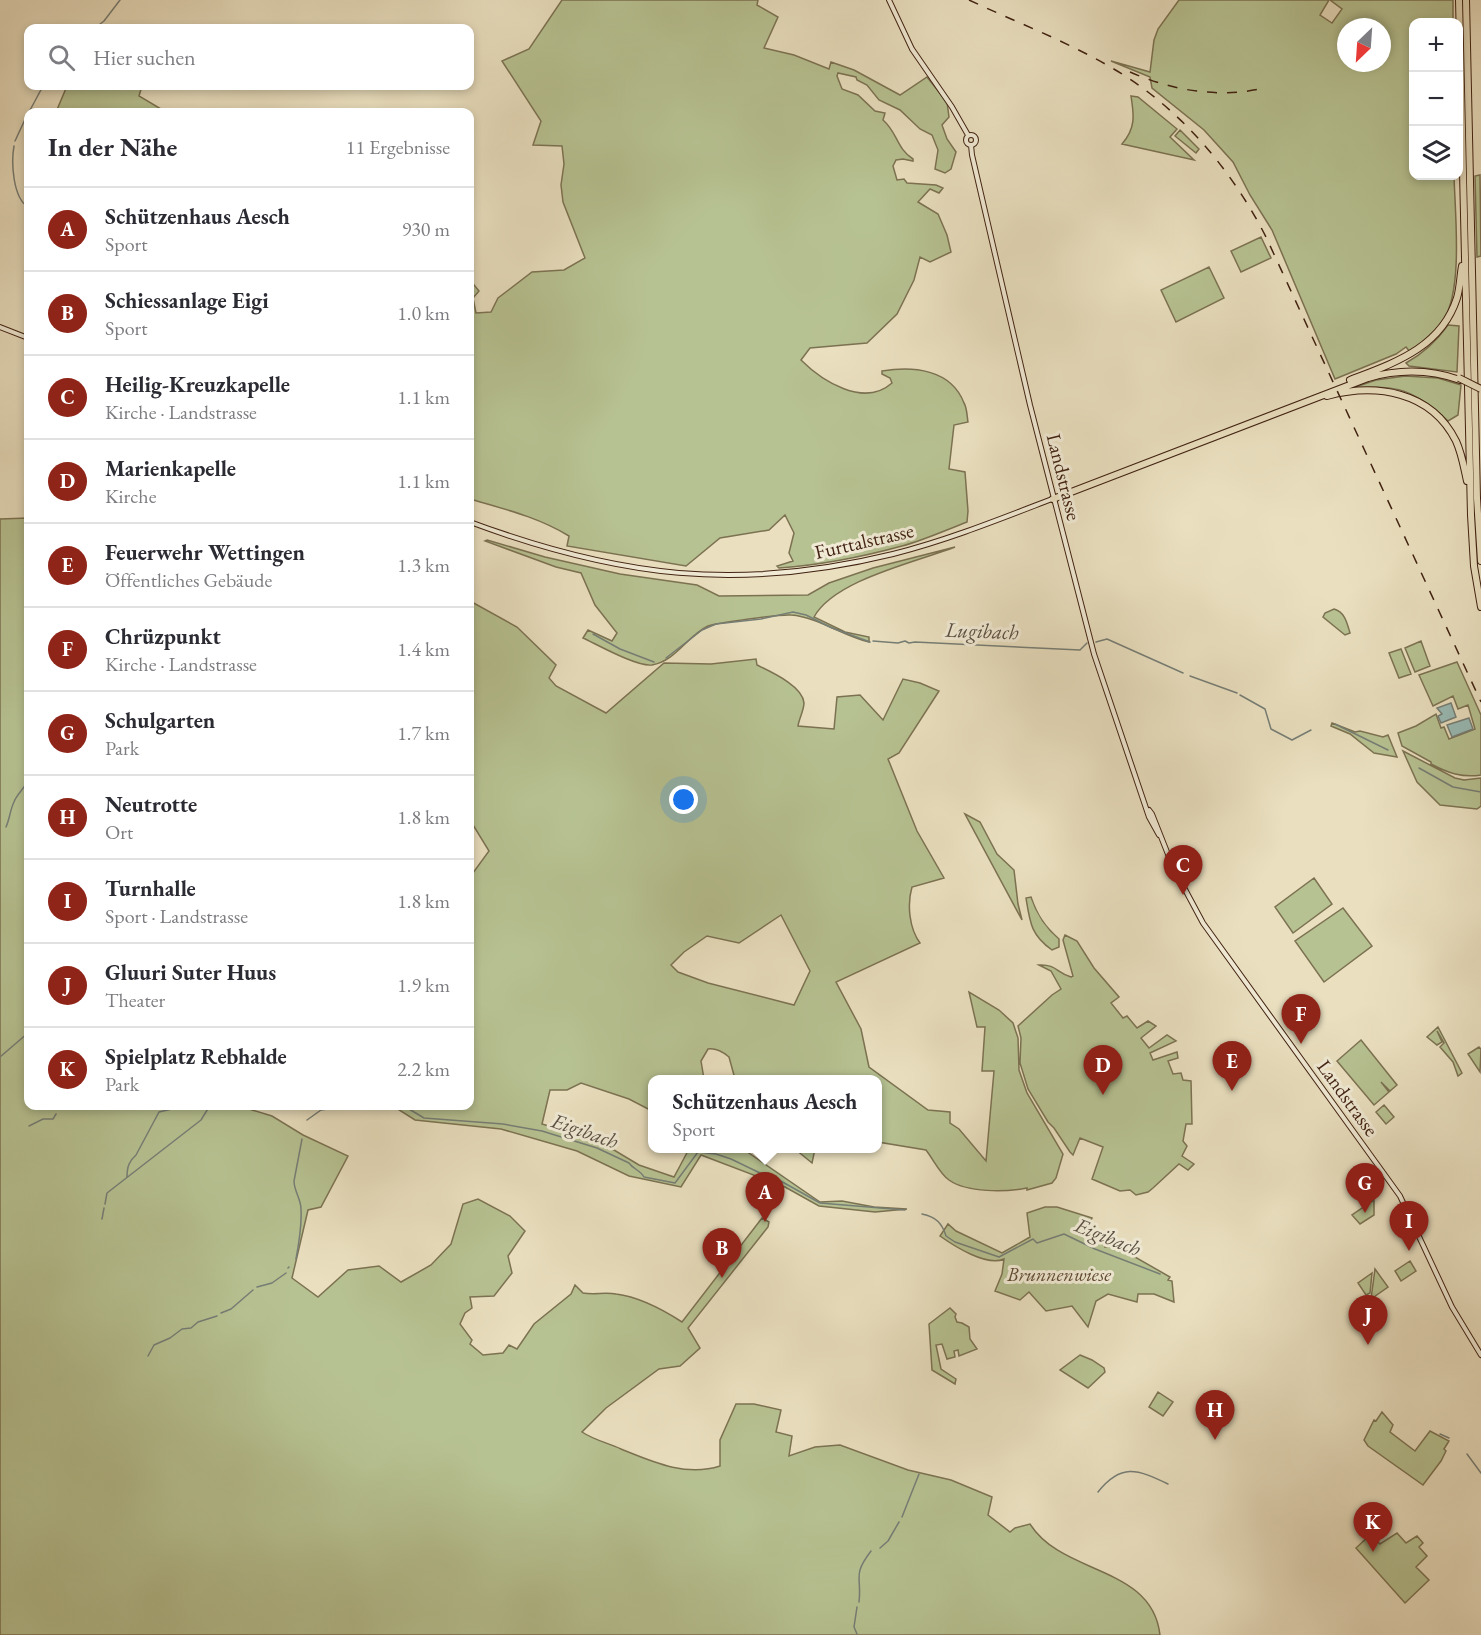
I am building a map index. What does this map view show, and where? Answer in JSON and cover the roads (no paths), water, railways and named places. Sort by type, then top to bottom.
[{"type":"highway","points":[[1459,0],[1470,490],[1473,557],[1481,607]]},
{"type":"highway","points":[[1466,0],[1481,561]]},
{"type":"highway","points":[[1251,422],[1414,352],[1433,338],[1447,320],[1459,291],[1465,248]]},
{"type":"highway","points":[[1329,389],[1367,376],[1403,369],[1430,370],[1460,379],[1481,390]]},
{"type":"highway","points":[[1293,407],[1348,384],[1389,373],[1430,372],[1460,379]]},
{"type":"highway","points":[[1251,422],[1329,395],[1360,390],[1388,391],[1411,398],[1432,411],[1452,434],[1461,455],[1470,490]]},
{"type":"highway","name":"Furttalstrasse","points":[[1053,499],[1251,422]]},
{"type":"highway","points":[[1477,471],[1481,490]]},
{"type":"main road","name":"Landstrasse","points":[[889,0],[912,49],[952,107],[968,135],[966,141],[971,145],[977,179],[1053,499],[1098,669],[1149,817],[1173,867],[1209,932],[1400,1196],[1452,1307],[1481,1355]]},
{"type":"main road","points":[[0,327],[24,336]]},
{"type":"main road","name":"Furttalstrasse","points":[[474,523],[558,552],[623,567],[693,575],[745,576],[819,569],[894,554],[962,533],[1053,499]]},
{"type":"water","points":[[1451,703],[1456,717],[1441,723],[1438,716],[1442,714],[1437,708]]},
{"type":"water","points":[[1469,718],[1473,729],[1452,737],[1447,725]]},
{"type":"waterway","points":[[100,24],[120,0]]},
{"type":"waterway","points":[[31,108],[41,90]]},
{"type":"waterway","points":[[15,141],[24,122]]},
{"type":"waterway","points":[[14,146],[13,170],[16,188],[24,203]]},
{"type":"waterway","name":"Lugibach","points":[[666,658],[702,630],[716,624],[761,619],[793,612],[806,615],[832,628],[870,642]]},
{"type":"waterway","name":"Lugibach","points":[[593,634],[620,649],[654,662]]},
{"type":"waterway","name":"Lugibach","points":[[1096,642],[1107,639],[1183,673]]},
{"type":"waterway","name":"Lugibach","points":[[873,641],[1080,650],[1087,643]]},
{"type":"waterway","name":"Lugibach","points":[[1190,676],[1237,693]]},
{"type":"waterway","name":"Lugibach","points":[[1240,695],[1265,709],[1271,729],[1292,740],[1311,730]]},
{"type":"waterway","name":"Lugibach","points":[[1335,724],[1388,750]]},
{"type":"waterway","name":"Lugibach","points":[[1419,768],[1453,787],[1481,792]]},
{"type":"waterway","points":[[6,827],[15,799],[24,787]]},
{"type":"waterway","points":[[0,1057],[24,1036]]},
{"type":"waterway","points":[[127,1177],[130,1162],[159,1112],[168,1110]]},
{"type":"waterway","points":[[105,1204],[107,1193],[201,1120],[207,1110]]},
{"type":"waterway","points":[[307,1120],[321,1110]]},
{"type":"waterway","name":"Eigibach","points":[[411,1110],[424,1118],[503,1124],[542,1131],[597,1148],[629,1163],[644,1177],[675,1183],[697,1153]]},
{"type":"waterway","name":"Eigibach","points":[[29,1126],[43,1119],[53,1119],[56,1114]]},
{"type":"waterway","points":[[296,1259],[301,1205],[294,1181],[302,1139]]},
{"type":"waterway","name":"Eigibach","points":[[707,1153],[731,1159],[760,1173],[770,1175],[820,1203],[905,1210]]},
{"type":"waterway","points":[[102,1219],[104,1208]]},
{"type":"waterway","name":"Eigibach","points":[[922,1214],[938,1221],[946,1236],[955,1242],[999,1257],[1033,1239],[1037,1243],[1064,1234],[1095,1249],[1160,1274]]},
{"type":"waterway","points":[[257,1287],[272,1283],[286,1273]]},
{"type":"waterway","points":[[221,1313],[231,1309],[253,1290]]},
{"type":"waterway","points":[[148,1356],[154,1345],[170,1338],[182,1329],[191,1328],[198,1322],[217,1316]]},
{"type":"waterway","points":[[1440,1434],[1449,1438]]},
{"type":"waterway","points":[[1467,1454],[1481,1473]]},
{"type":"waterway","points":[[1098,1492],[1114,1476],[1130,1471],[1168,1484]]},
{"type":"waterway","points":[[902,1517],[919,1474]]},
{"type":"waterway","points":[[880,1548],[888,1541],[899,1522]]},
{"type":"waterway","points":[[859,1602],[860,1571],[871,1551]]},
{"type":"waterway","points":[[857,1607],[854,1627],[857,1634]]},
{"type":"railway","points":[[969,0],[1066,44],[1122,74],[1166,107],[1205,146],[1222,167],[1266,237],[1481,702]]},
{"type":"railway","points":[[1130,72],[1161,84],[1194,91],[1226,93],[1260,89]]},
{"type":"place","name":"Heilig-Kreuzkapelle","points":[[1183,895]]},
{"type":"place","name":"Chrüzpunkt","points":[[1301,1044]]},
{"type":"place","name":"Feuerwehr Wettingen","points":[[1232,1091]]},
{"type":"place","name":"Marienkapelle","points":[[1103,1095]]},
{"type":"place","name":"Schulgarten","points":[[1365,1213]]},
{"type":"place","name":"Schützenhaus Aesch","points":[[765,1222]]},
{"type":"place","name":"Turnhalle","points":[[1409,1251]]},
{"type":"place","name":"Schiessanlage Eigi","points":[[722,1278]]},
{"type":"place","name":"Gluuri Suter Huus","points":[[1368,1345]]},
{"type":"place","name":"Neutrotte","points":[[1215,1440]]},
{"type":"place","name":"Spielplatz Rebhalde","points":[[1373,1552]]},
{"type":"park label","name":"Brunnenwiese","points":[[1059,1274]]}]
